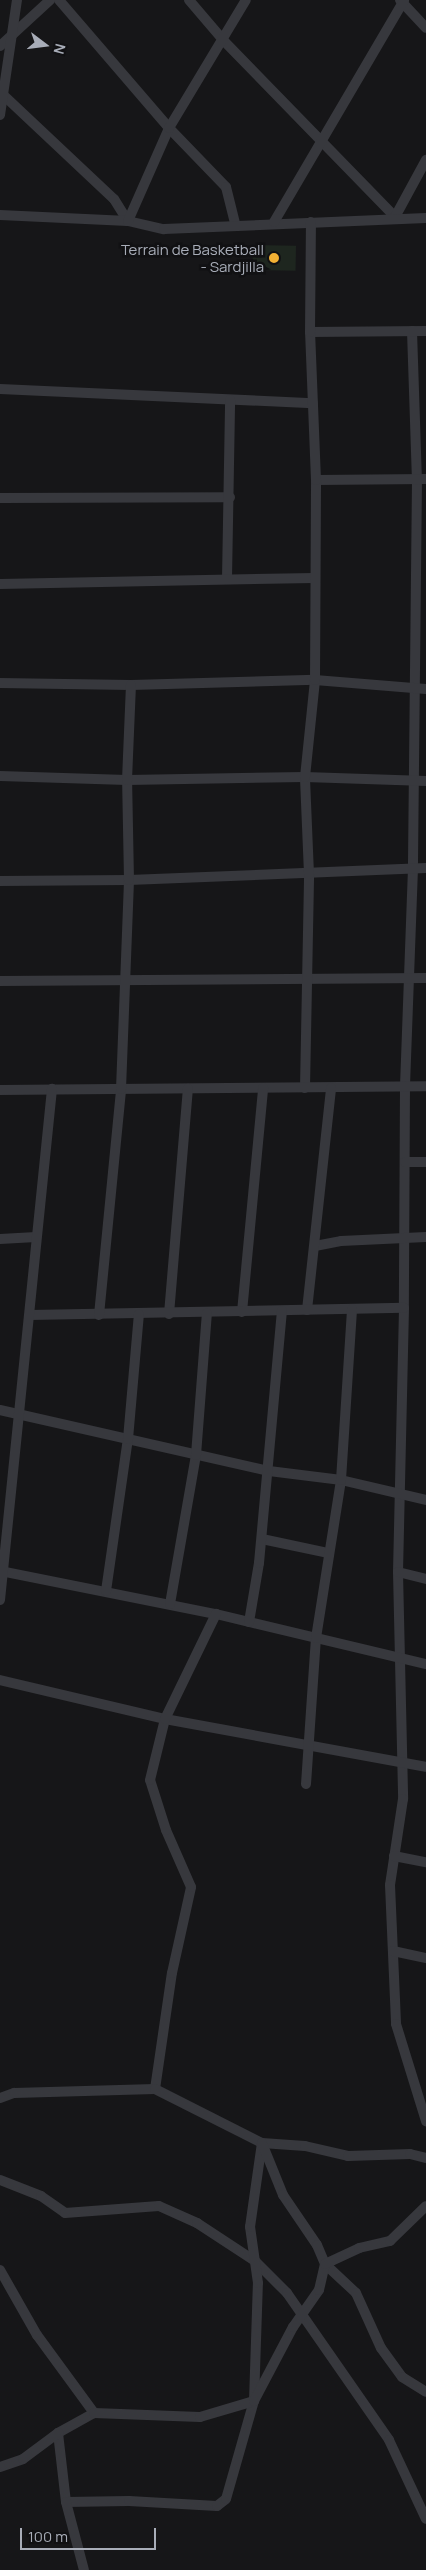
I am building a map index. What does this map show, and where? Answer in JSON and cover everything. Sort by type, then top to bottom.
[{"type":"street","points":[[0,115],[10,37],[17,0]]},
{"type":"street","points":[[0,46],[50,0]]},
{"type":"street","points":[[59,0],[169,128],[226,187],[235,224]]},
{"type":"street","points":[[189,0],[223,40],[395,217]]},
{"type":"street","points":[[128,221],[169,128],[246,0]]},
{"type":"street","points":[[274,222],[323,141],[402,1],[426,28]]},
{"type":"street","points":[[2,93],[114,199],[128,221]]},
{"type":"street","points":[[395,217],[426,160]]},
{"type":"street","points":[[0,215],[128,221],[164,229],[274,222],[311,222],[395,217],[426,218]]},
{"type":"street","points":[[306,1088],[306,979],[309,874],[305,777],[315,680],[314,578],[316,480],[310,332],[311,222]]},
{"type":"street","points":[[412,331],[421,479],[415,581],[421,689],[414,782],[413,868],[405,1086],[404,1308],[398,1572],[403,1761],[402,1808],[390,1885],[396,2024],[426,2121]]},
{"type":"street","points":[[310,332],[426,331]]},
{"type":"street","points":[[0,389],[313,403]]},
{"type":"street","points":[[226,579],[230,498],[230,400]]},
{"type":"street","points":[[316,480],[421,479]]},
{"type":"street","points":[[0,498],[230,498]]},
{"type":"street","points":[[0,584],[314,578]]},
{"type":"street","points":[[415,581],[426,581]]},
{"type":"street","points":[[0,683],[131,685],[315,680],[421,689]]},
{"type":"street","points":[[99,1316],[121,1089],[129,880],[127,780],[131,685]]},
{"type":"street","points":[[0,776],[127,780],[305,777],[426,782]]},
{"type":"street","points":[[0,880],[129,880],[426,868]]},
{"type":"street","points":[[0,981],[426,978]]},
{"type":"street","points":[[0,1090],[426,1086]]},
{"type":"street","points":[[242,1312],[263,1088]]},
{"type":"street","points":[[307,1310],[331,1088]]},
{"type":"street","points":[[169,1314],[188,1089]]},
{"type":"street","points":[[0,1600],[52,1090]]},
{"type":"street","points":[[405,1162],[426,1162]]},
{"type":"street","points":[[0,1239],[36,1237]]},
{"type":"street","points":[[315,1246],[426,1237]]},
{"type":"street","points":[[30,1315],[99,1316],[404,1308]]},
{"type":"street","points":[[306,1784],[316,1638],[341,1480],[352,1309]]},
{"type":"street","points":[[249,1622],[262,1539],[282,1311]]},
{"type":"street","points":[[170,1604],[196,1455],[207,1313]]},
{"type":"street","points":[[106,1591],[128,1439],[139,1314]]},
{"type":"street","points":[[0,1410],[269,1471],[341,1480],[400,1491],[426,1500]]},
{"type":"street","points":[[262,1539],[328,1553]]},
{"type":"street","points":[[2,1571],[216,1614],[426,1664]]},
{"type":"street","points":[[398,1572],[426,1579]]},
{"type":"street","points":[[155,2089],[172,1973],[191,1887],[166,1830],[150,1780],[165,1719],[216,1614]]},
{"type":"street","points":[[0,1680],[165,1719],[308,1746],[403,1761],[426,1767]]},
{"type":"street","points":[[394,1856],[426,1862]]},
{"type":"street","points":[[393,1951],[426,1958]]},
{"type":"street","points":[[0,2098],[14,2093],[155,2089],[262,2143],[305,2146],[348,2156],[410,2154],[426,2158]]},
{"type":"street","points":[[66,2502],[129,2501],[217,2506],[226,2499],[231,2487],[254,2401],[258,2283],[250,2227],[262,2143]]},
{"type":"street","points":[[262,2143],[283,2195],[317,2245],[325,2264],[356,2293],[381,2348],[402,2377],[426,2392]]},
{"type":"street","points":[[0,2180],[41,2196],[65,2213],[159,2206],[196,2223],[255,2262],[287,2293],[301,2316],[389,2440],[426,2519]]},
{"type":"street","points":[[325,2264],[359,2248],[390,2241],[426,2206]]},
{"type":"street","points":[[0,2467],[23,2459],[58,2434],[94,2414],[200,2417],[254,2401],[301,2316],[319,2290],[325,2264]]},
{"type":"street","points":[[0,2270],[37,2335],[94,2414]]},
{"type":"street","points":[[58,2434],[66,2502],[84,2570]]},
{"type":"shaded area","name":"Terrain de Basketball - Sardjilla","points":[[253,245],[296,246],[296,271],[253,270]]},
{"type":"place","name":"Terrain de Basketball - Sardjilla","points":[[274,258]]}]
